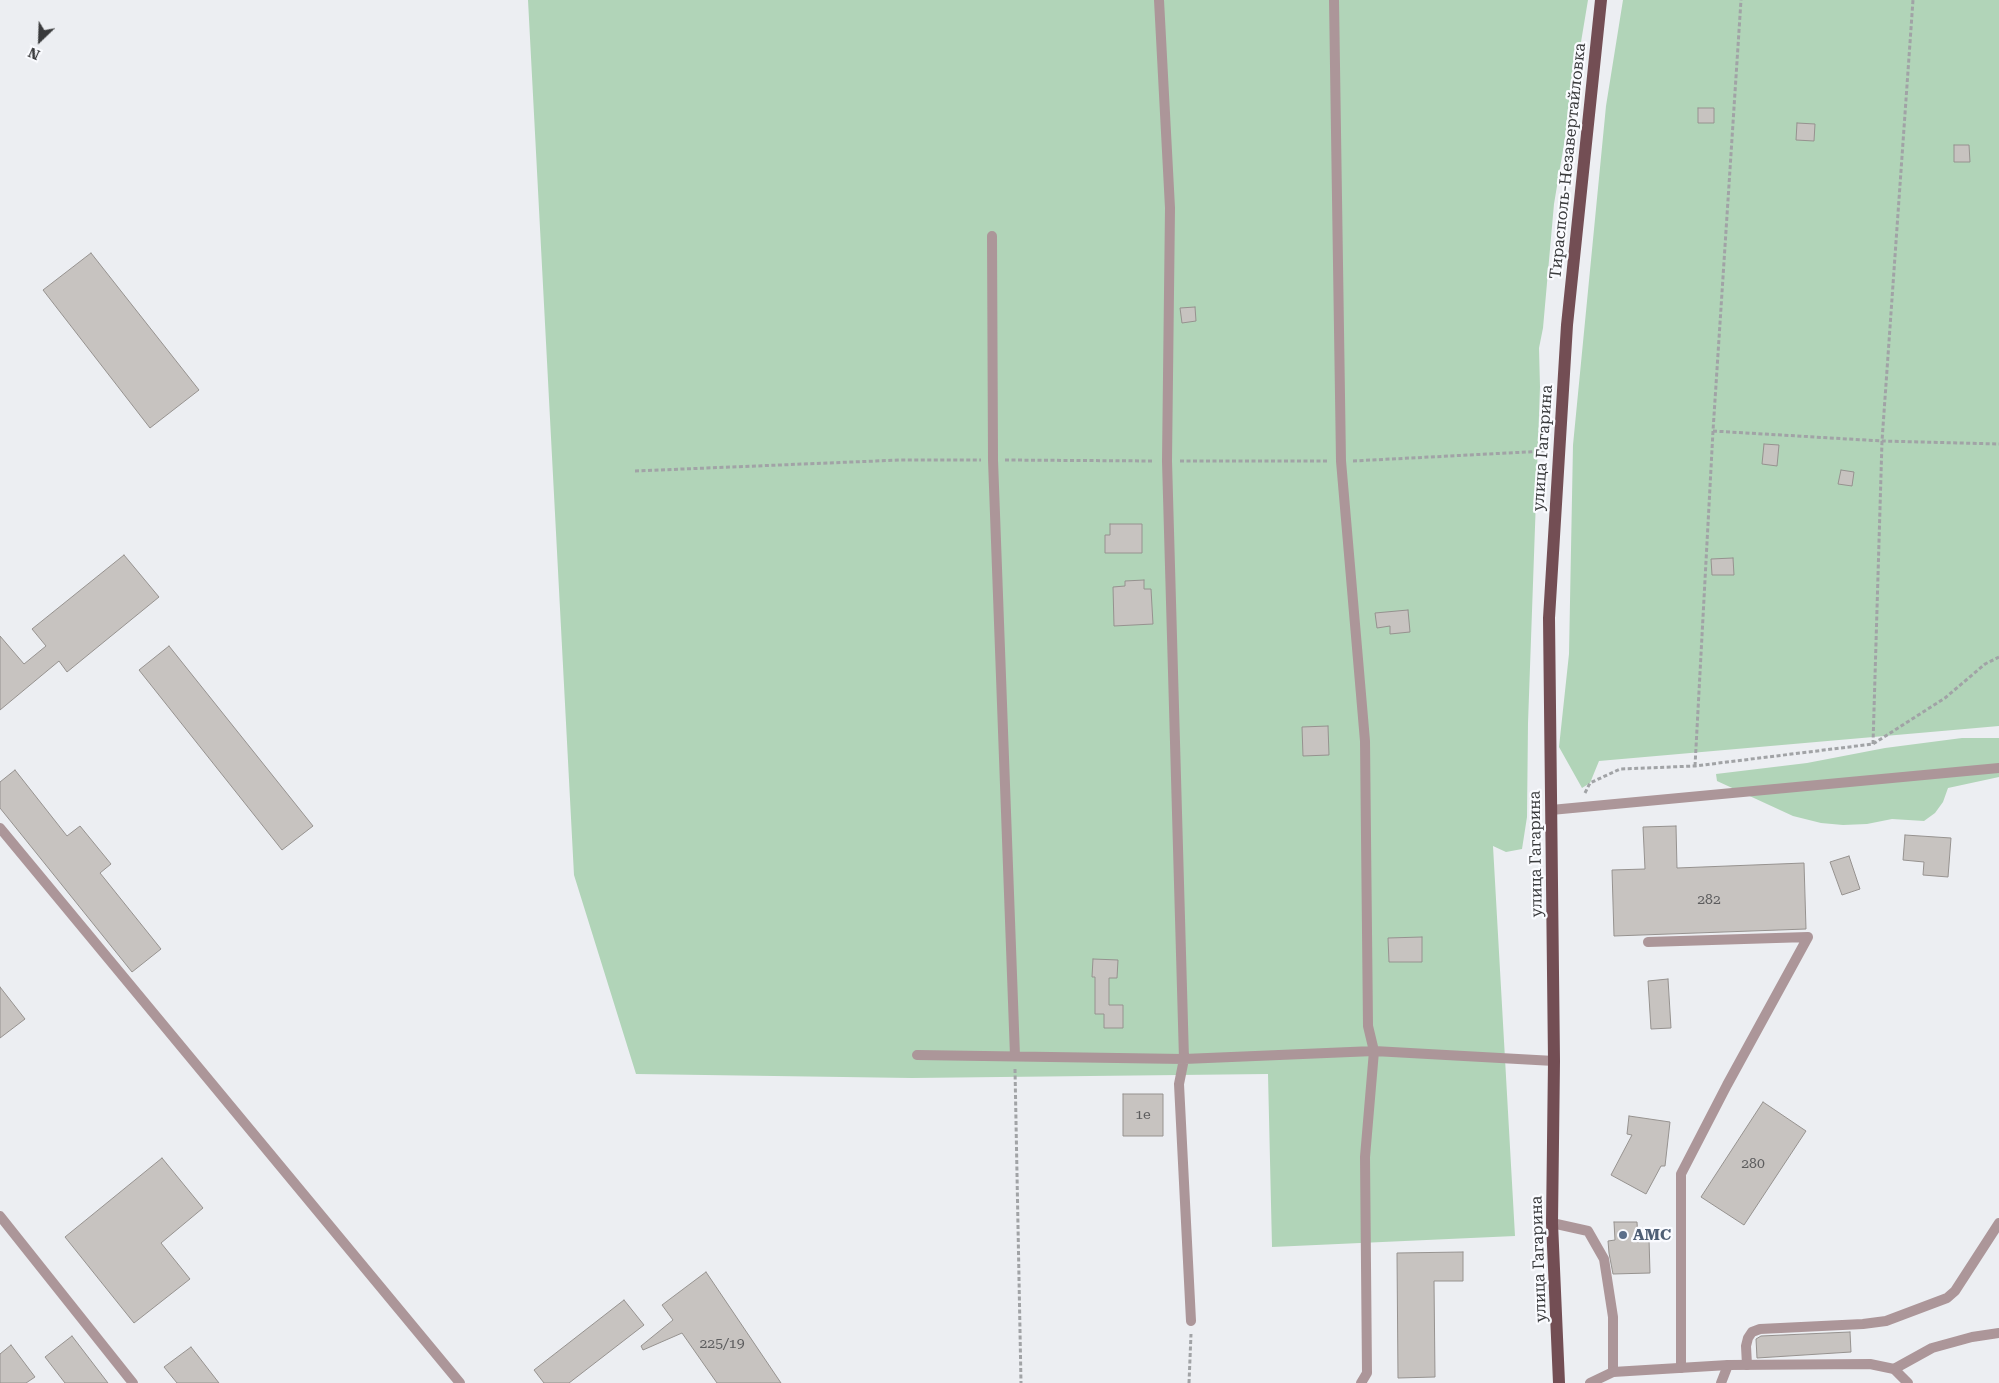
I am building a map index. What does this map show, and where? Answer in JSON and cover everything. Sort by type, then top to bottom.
[{"type":"main road","name":"Тирасполь-Незавертайловка","points":[[1567,325],[1601,0]]},
{"type":"main road","name":"улица Гагарина","points":[[1559,1383],[1552,1223],[1554,1061],[1549,618],[1567,325]]},
{"type":"street","points":[[1159,0],[1170,208],[1167,461],[1184,1059],[1179,1084],[1191,1321]]},
{"type":"street","points":[[1334,0],[1341,461],[1366,741],[1368,1026],[1374,1051],[1365,1157],[1367,1373],[1361,1383]]},
{"type":"street","points":[[992,236],[993,460],[1015,1056]]},
{"type":"street","points":[[1552,810],[1999,768]]},
{"type":"street","points":[[0,828],[460,1383]]},
{"type":"street","points":[[1648,942],[1808,937],[1681,1174],[1681,1368]]},
{"type":"street","points":[[917,1055],[1184,1059],[1374,1051],[1554,1061]]},
{"type":"street","points":[[0,1216],[133,1383]]},
{"type":"street","points":[[1747,1365],[1746,1346],[1748,1338],[1752,1332],[1760,1329],[1863,1324],[1886,1320],[1947,1298],[1955,1291],[1999,1222]]},
{"type":"street","points":[[1552,1223],[1588,1231],[1604,1259],[1613,1317],[1613,1372]]},
{"type":"street","points":[[1894,1369],[1932,1348],[1972,1337],[1999,1333]]},
{"type":"street","points":[[1590,1383],[1613,1372],[1728,1365],[1870,1364],[1894,1369],[1908,1383]]},
{"type":"street","points":[[1721,1383],[1728,1365]]},
{"type":"path","points":[[1695,766],[1712,431],[1741,0]]},
{"type":"path","points":[[1873,744],[1882,441],[1913,0]]},
{"type":"path","points":[[1712,431],[1882,441],[1999,444]]},
{"type":"path","points":[[635,471],[900,460],[1341,461],[1559,451]]},
{"type":"path","points":[[1579,807],[1590,784],[1620,769],[1695,766],[1873,744],[1945,698],[1985,664],[1999,657]]},
{"type":"path","points":[[1015,1056],[1021,1383]]},
{"type":"path","points":[[1189,1383],[1191,1321]]},
{"type":"green space","points":[[528,0],[1588,0],[1554,204],[1543,328],[1539,348],[1540,387],[1528,723],[1527,817],[1522,849],[1506,852],[1493,846],[1515,1236],[1272,1247],[1268,1074],[912,1078],[636,1074],[574,875]]},
{"type":"green space","points":[[1623,0],[1999,0],[1999,726],[1599,761],[1590,783],[1582,788],[1559,747],[1569,654],[1573,445],[1606,106]]},
{"type":"green space","points":[[1962,738],[1999,738],[1999,777],[1948,788],[1943,802],[1935,813],[1924,821],[1892,819],[1867,824],[1843,825],[1821,823],[1793,816],[1717,781],[1716,774],[1807,763],[1885,748]]},
{"type":"building","points":[[1698,108],[1714,108],[1714,123],[1698,123]]},
{"type":"building","points":[[1797,123],[1815,124],[1814,141],[1796,140]]},
{"type":"building","points":[[1954,145],[1969,145],[1970,162],[1954,162]]},
{"type":"building","points":[[91,253],[199,390],[150,428],[43,290]]},
{"type":"building","points":[[1195,307],[1196,321],[1182,323],[1180,308]]},
{"type":"building","points":[[1764,444],[1779,445],[1777,466],[1762,464]]},
{"type":"building","points":[[1841,470],[1854,472],[1852,486],[1838,484]]},
{"type":"building","points":[[1110,524],[1142,524],[1142,553],[1105,553],[1105,535],[1110,535]]},
{"type":"building","points":[[124,555],[159,597],[67,672],[59,661],[0,710],[0,636],[24,664],[46,646],[32,629]]},
{"type":"building","points":[[1733,558],[1734,575],[1712,575],[1711,559]]},
{"type":"building","points":[[1144,580],[1144,589],[1151,589],[1153,624],[1114,626],[1113,587],[1125,586],[1125,581]]},
{"type":"building","points":[[1408,610],[1410,632],[1390,634],[1390,626],[1377,628],[1375,613]]},
{"type":"building","points":[[169,646],[313,826],[282,850],[139,670]]},
{"type":"building","points":[[1328,726],[1329,755],[1303,756],[1302,727]]},
{"type":"building","points":[[15,770],[67,836],[80,826],[111,864],[100,873],[161,949],[132,972],[0,808],[0,782]]},
{"type":"building","points":[[1676,826],[1677,868],[1804,863],[1806,929],[1614,936],[1612,870],[1645,869],[1643,827]]},
{"type":"building","points":[[1905,835],[1951,838],[1948,877],[1923,875],[1924,862],[1903,860]]},
{"type":"building","points":[[1849,856],[1860,889],[1842,895],[1830,862]]},
{"type":"building","points":[[1422,937],[1422,962],[1389,962],[1388,938]]},
{"type":"building","points":[[1093,959],[1118,960],[1117,978],[1109,978],[1109,1005],[1123,1005],[1123,1028],[1104,1028],[1104,1014],[1095,1014],[1095,977],[1092,977]]},
{"type":"building","points":[[1668,979],[1671,1028],[1651,1029],[1648,981]]},
{"type":"building","points":[[0,987],[25,1019],[0,1038]]},
{"type":"building","points":[[1123,1094],[1163,1094],[1163,1136],[1123,1136]]},
{"type":"building","points":[[1763,1102],[1806,1131],[1744,1225],[1701,1197]]},
{"type":"building","points":[[1629,1116],[1670,1122],[1665,1166],[1661,1166],[1646,1194],[1611,1175],[1632,1135],[1627,1134]]},
{"type":"building","points":[[162,1158],[203,1208],[161,1243],[190,1279],[134,1323],[65,1237]]},
{"type":"building","points":[[1614,1222],[1637,1222],[1638,1239],[1649,1239],[1650,1273],[1613,1274],[1608,1241],[1615,1240]]},
{"type":"building","points":[[1463,1252],[1463,1281],[1434,1281],[1435,1377],[1398,1378],[1397,1253]]},
{"type":"building","points":[[706,1272],[781,1383],[717,1383],[682,1333],[643,1350],[641,1346],[673,1320],[662,1305]]},
{"type":"building","points":[[624,1300],[644,1325],[569,1383],[544,1383],[534,1370]]},
{"type":"building","points":[[1850,1332],[1851,1352],[1757,1358],[1756,1339],[1761,1336]]},
{"type":"building","points":[[72,1336],[108,1383],[65,1383],[45,1357]]},
{"type":"building","points":[[11,1345],[35,1377],[26,1383],[0,1383],[0,1354]]},
{"type":"building","points":[[191,1347],[219,1383],[177,1383],[164,1367]]},
{"type":"place","name":"AMC","points":[[1623,1235]]}]
